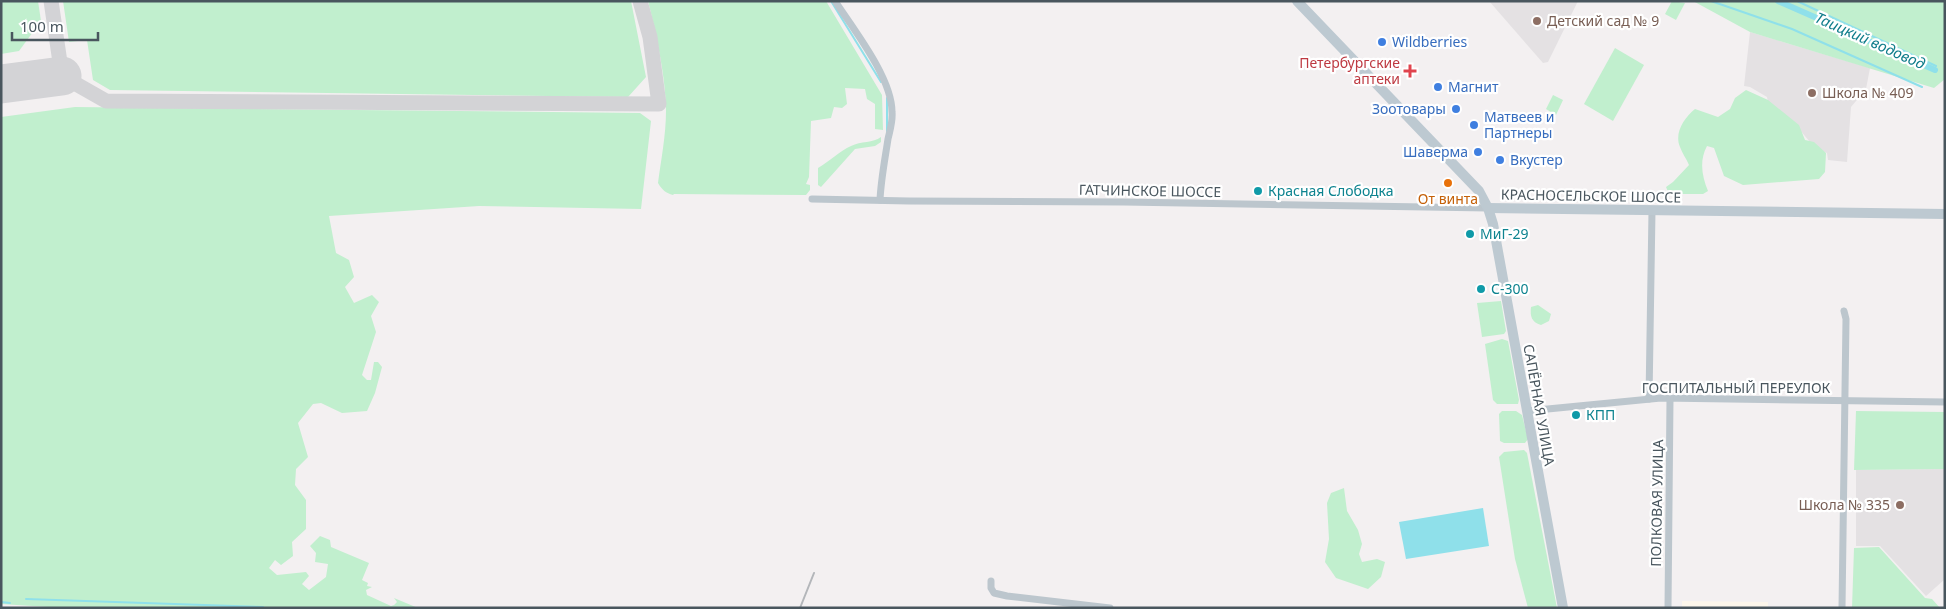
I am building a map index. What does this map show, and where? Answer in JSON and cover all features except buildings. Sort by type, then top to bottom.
[{"type":"main road","name":"КРАСНОСЕЛЬСКОЕ ШОССЕ","points":[[1298,1],[1479,191],[1488,208],[1945,214]]},
{"type":"main road","name":"САПЁРНАЯ УЛИЦА","points":[[1488,208],[1493,224],[1563,608]]},
{"type":"street","points":[[835,1],[882,76],[890,97],[892,113],[880,200]]},
{"type":"street","name":"ГАТЧИНСКОЕ ШОССЕ","points":[[812,199],[909,202],[1124,202],[1488,208]]},
{"type":"street","points":[[1649,399],[1652,211]]},
{"type":"street","points":[[1842,608],[1846,319],[1844,311]]},
{"type":"street","name":"ГОСПИТАЛЬНЫЙ ПЕРЕУЛОК","points":[[1527,412],[1649,399],[1945,402]]},
{"type":"street","name":"ПОЛКОВАЯ УЛИЦА","points":[[1668,608],[1670,399]]},
{"type":"street","points":[[991,581],[991,588],[994,593],[1007,596],[1110,608]]},
{"type":"shaded area","name":"Детский сад № 9","points":[[1489,1],[1578,1],[1548,62],[1543,63]]},
{"type":"shaded area","name":"Школа № 409","points":[[1750,32],[1870,68],[1866,89],[1851,107],[1847,162],[1828,160],[1827,153],[1815,148],[1794,123],[1772,123],[1767,97],[1750,87],[1744,86]]},
{"type":"shaded area","name":"Школа № 335","points":[[1945,469],[1945,579],[1926,596],[1880,546],[1856,546],[1856,470]]},
{"type":"shaded area","points":[[1682,601],[1768,602],[1768,608],[1682,608]]},
{"type":"green space","points":[[1,1],[38,1],[41,21],[19,51],[1,54]]},
{"type":"green space","points":[[63,1],[631,1],[646,77],[628,97],[110,90],[93,80],[87,40],[69,42]]},
{"type":"green space","points":[[648,1],[826,1],[882,95],[883,130],[875,129],[875,104],[867,99],[865,89],[845,88],[847,104],[842,108],[834,107],[831,118],[811,121],[809,177],[806,184],[810,185],[810,190],[806,195],[673,195],[666,192],[658,183],[666,120],[666,98],[657,41]]},
{"type":"green space","points":[[1672,1],[1685,3],[1676,20],[1665,14]]},
{"type":"green space","points":[[1693,1],[1945,1],[1945,79],[1934,88],[1750,32]]},
{"type":"green space","points":[[1615,48],[1644,65],[1613,121],[1584,104]]},
{"type":"green space","points":[[1746,90],[1768,100],[1799,125],[1805,140],[1814,142],[1826,153],[1825,172],[1819,179],[1743,185],[1724,176],[1714,148],[1707,146],[1704,152],[1702,168],[1708,191],[1703,194],[1669,194],[1666,187],[1689,165],[1678,142],[1679,131],[1687,117],[1695,109],[1718,117],[1730,109],[1735,98]]},
{"type":"green space","points":[[1553,95],[1563,100],[1556,115],[1546,109]]},
{"type":"green space","points":[[75,107],[640,113],[651,121],[641,209],[479,206],[329,216],[336,253],[349,260],[354,277],[345,287],[354,303],[372,295],[379,302],[371,316],[376,332],[362,375],[367,380],[371,380],[374,362],[378,362],[382,367],[375,393],[367,411],[342,413],[321,403],[313,404],[298,423],[308,457],[296,469],[295,485],[306,500],[306,529],[292,542],[293,556],[281,565],[275,560],[269,568],[277,575],[306,572],[309,576],[302,584],[309,590],[326,577],[328,564],[315,562],[316,553],[310,546],[320,536],[330,540],[331,547],[369,563],[362,580],[368,583],[367,586],[372,587],[366,590],[367,595],[391,606],[397,602],[394,598],[418,608],[64,608],[1,604],[1,117]]},
{"type":"green space","points":[[881,137],[881,142],[875,146],[855,149],[821,187],[818,185],[818,168],[851,146]]},
{"type":"green space","points":[[1501,301],[1506,331],[1504,334],[1482,337],[1477,303]]},
{"type":"green space","points":[[1538,305],[1551,314],[1549,321],[1541,325],[1535,322],[1531,316],[1531,307]]},
{"type":"green space","points":[[1502,339],[1508,341],[1519,400],[1518,404],[1497,404],[1493,400],[1485,344]]},
{"type":"green space","points":[[1502,411],[1516,411],[1522,415],[1528,439],[1525,443],[1504,443],[1500,441],[1499,414]]},
{"type":"green space","points":[[1856,411],[1945,412],[1945,469],[1854,470]]},
{"type":"green space","points":[[1524,450],[1527,453],[1557,608],[1528,608],[1515,559],[1499,457],[1504,452]]},
{"type":"green space","points":[[1344,488],[1347,511],[1358,530],[1362,544],[1359,554],[1362,562],[1377,559],[1385,562],[1381,577],[1368,589],[1336,578],[1325,562],[1329,539],[1327,503],[1331,493]]},
{"type":"green space","points":[[1879,547],[1925,598],[1932,599],[1940,608],[1852,608],[1854,548]]},
{"type":"water","points":[[1483,508],[1489,546],[1406,559],[1399,522]]},
{"type":"waterway","points":[[831,1],[881,82]]},
{"type":"waterway","points":[[1711,1],[1792,29],[1922,87]]},
{"type":"waterway","name":"Таицкий водовод","points":[[1778,1],[1935,70]]},
{"type":"waterway","points":[[1797,1],[1936,66]]},
{"type":"waterway","points":[[887,98],[887,131]]},
{"type":"waterway","points":[[26,599],[263,607]]},
{"type":"waterway","points":[[1,602],[10,603]]},
{"type":"taxiway","points":[[51,1],[62,76],[106,101],[659,104],[650,37],[640,1]]},
{"type":"runway","points":[[1,84],[62,76]]},
{"type":"railway","points":[[800,608],[814,573]]},
{"type":"place","name":"Детский сад № 9","points":[[1537,21]]},
{"type":"place","name":"Wildberries","points":[[1382,42]]},
{"type":"place","name":"Петербургские аптеки","points":[[1410,71]]},
{"type":"place","name":"Магнит","points":[[1438,87]]},
{"type":"place","name":"Школа № 409","points":[[1812,93]]},
{"type":"place","name":"Зоотовары","points":[[1456,109]]},
{"type":"place","name":"Матвеев и Партнеры","points":[[1474,125]]},
{"type":"place","name":"Шаверма","points":[[1478,152]]},
{"type":"place","name":"Вкустер","points":[[1500,160]]},
{"type":"place","name":"От винта","points":[[1448,183]]},
{"type":"place","name":"Красная Слободка","points":[[1258,191]]},
{"type":"place","name":"МиГ-29","points":[[1470,234]]},
{"type":"place","name":"С-300","points":[[1481,289]]},
{"type":"place","name":"КПП","points":[[1576,415]]},
{"type":"place","name":"Школа № 335","points":[[1900,505]]}]
